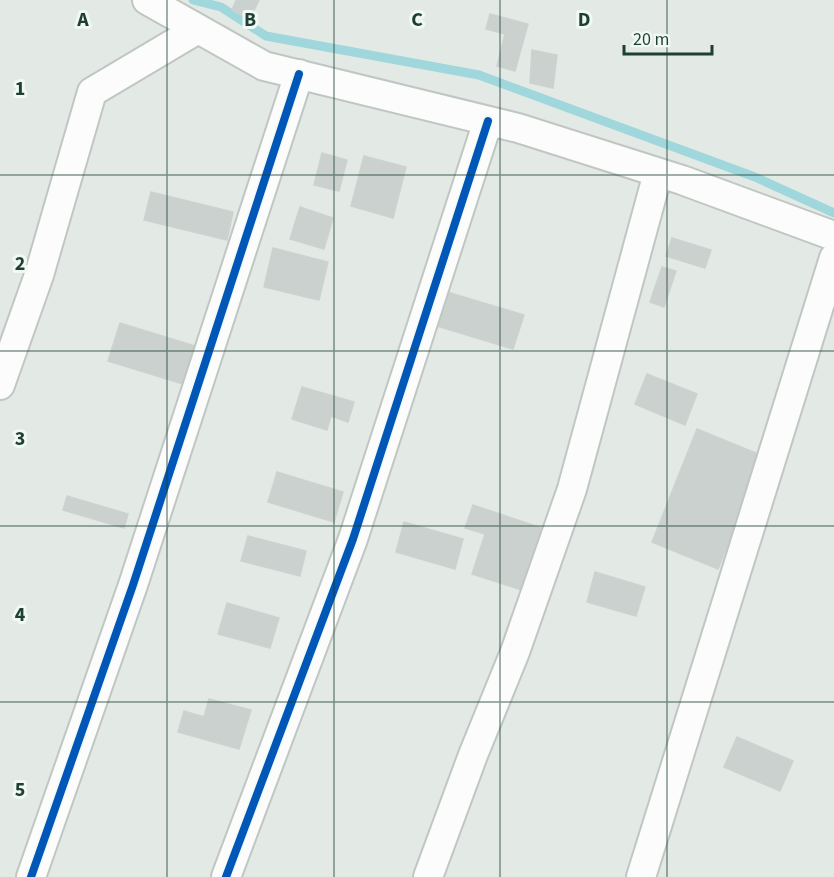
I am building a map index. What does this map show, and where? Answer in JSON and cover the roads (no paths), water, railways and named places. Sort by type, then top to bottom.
[{"type":"street","points":[[147,0],[264,66],[518,128],[658,173],[834,236]]},
{"type":"street","points":[[0,385],[39,275],[93,92],[198,28]]},
{"type":"street","points":[[31,877],[134,585],[299,74]]},
{"type":"street","points":[[226,877],[353,539],[488,121]]},
{"type":"street","points":[[428,877],[473,755],[516,652],[572,489],[658,173]]},
{"type":"street","points":[[640,877],[834,258]]},
{"type":"waterway","points":[[193,0],[221,7],[266,36],[479,75],[755,177],[834,213]]}]
